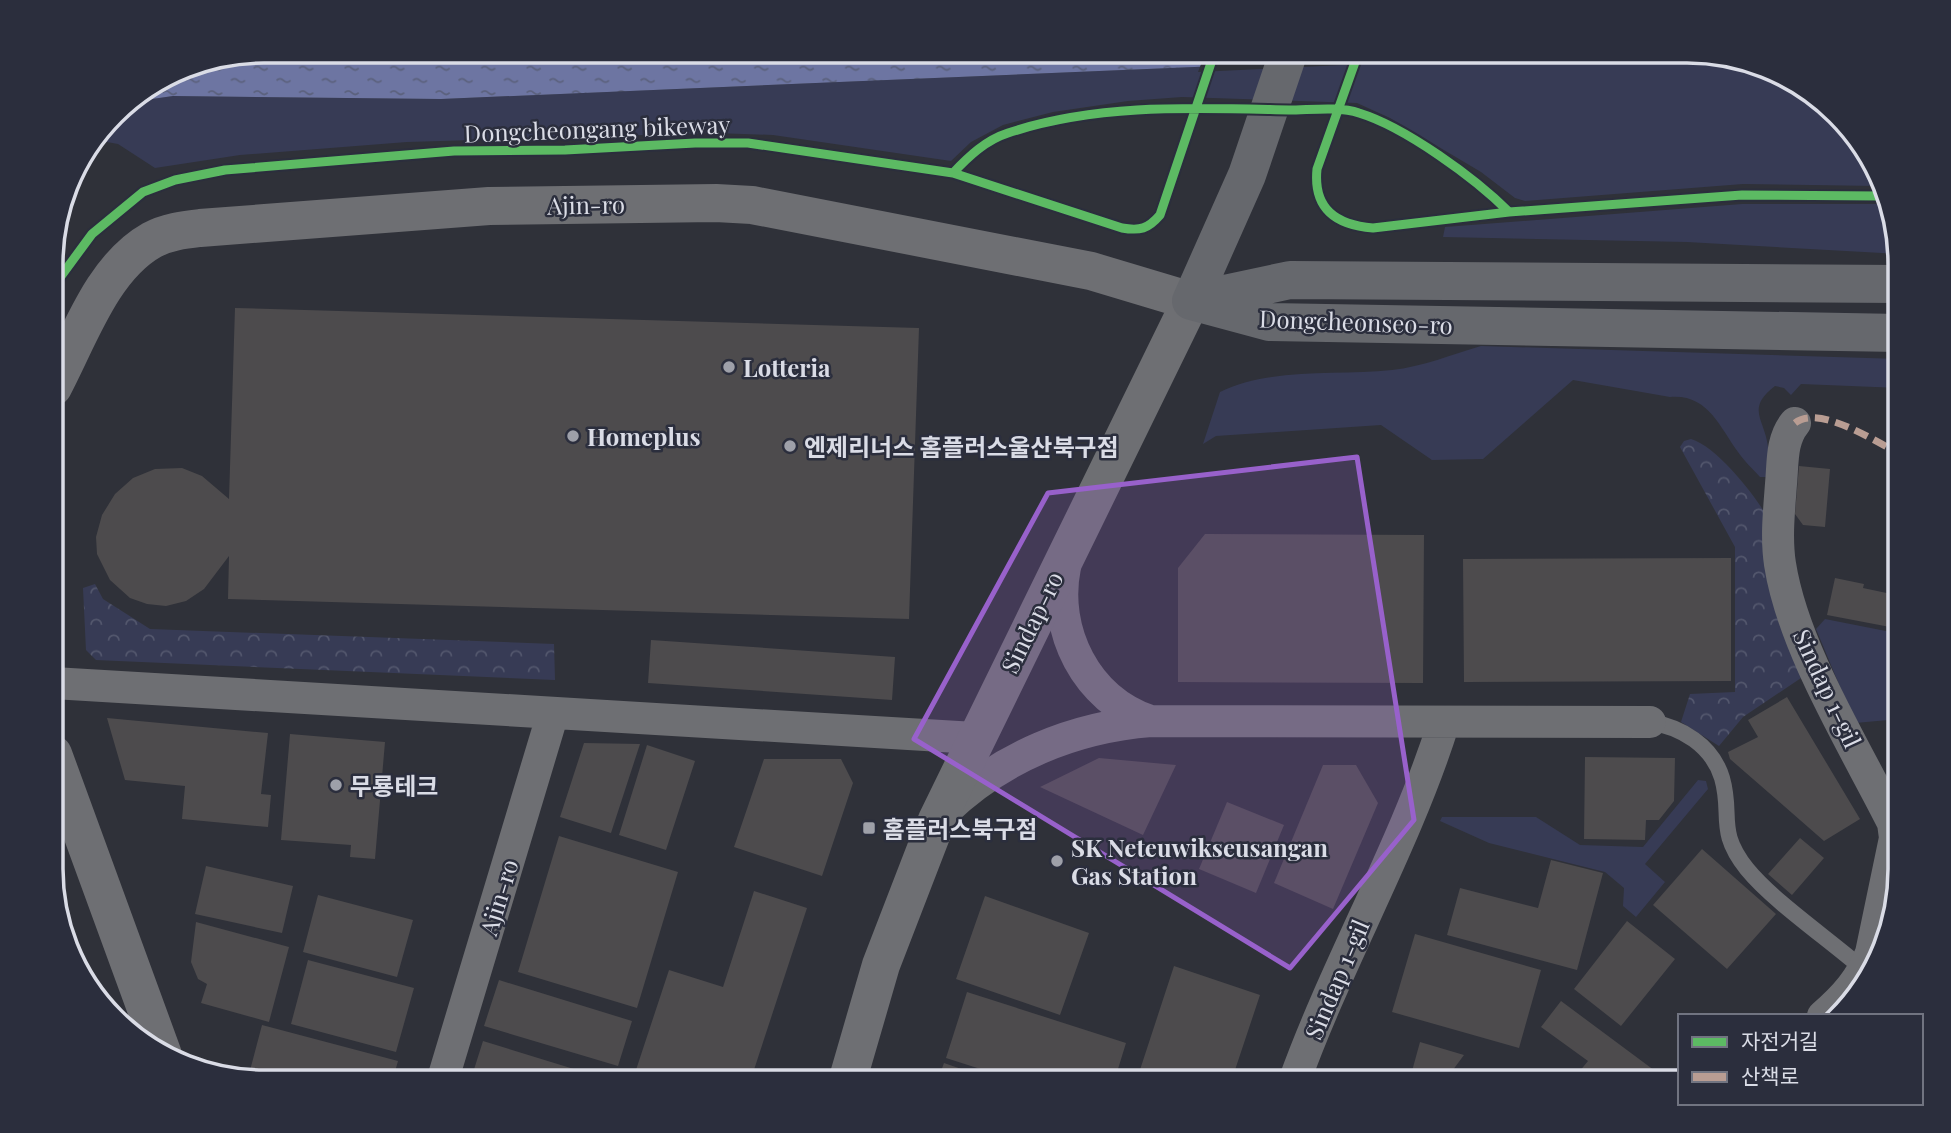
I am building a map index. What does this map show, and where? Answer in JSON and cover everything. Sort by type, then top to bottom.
[{"type":"main road","name":"Sindap-ro","points":[[1191,301],[1247,175],[1285,63]]},
{"type":"main road","name":"Dongcheonseo-ro","points":[[1191,301],[1290,279],[1888,284]]},
{"type":"main road","name":"Dongcheonseo-ro","points":[[1191,301],[1269,322],[1888,333]]},
{"type":"street","name":"Ajin-ro","points":[[63,368],[118,270],[135,252],[154,239],[174,231],[200,228],[427,209],[716,203],[752,205],[1091,271],[1191,301]]},
{"type":"street","name":"Sindap-ro","points":[[850,1070],[881,965],[906,893],[937,820],[975,737],[1191,301]]},
{"type":"street","name":"Sindap 1-gil","points":[[1795,423],[1784,441],[1779,511],[1780,564],[1786,589],[1818,674],[1888,811]]},
{"type":"street","points":[[1070,544],[1061,604],[1065,631],[1075,654],[1087,674],[1116,705],[1151,721]]},
{"type":"street","points":[[63,684],[975,737]]},
{"type":"street","name":"Ajin-ro","points":[[446,1070],[554,713]]},
{"type":"street","points":[[937,820],[973,786],[1023,756],[1113,724],[1151,721],[1650,722]]},
{"type":"street","name":"Sindap 1-gil","points":[[1298,1070],[1314,1026],[1427,775],[1444,722]]},
{"type":"street","points":[[63,784],[157,1038]]},
{"type":"street","name":"Sindap 1-gil","points":[[1873,943],[1888,872]]},
{"type":"lane","points":[[1650,722],[1673,726],[1694,739],[1711,757],[1722,778],[1726,826],[1731,847],[1748,871],[1855,977]]},
{"type":"highlighted area","points":[[1357,457],[1414,820],[1290,968],[914,739],[1048,493]]},
{"type":"green space","points":[[1287,63],[1687,63],[1739,70],[1764,78],[1787,90],[1829,122],[1854,153],[1871,186],[1743,184],[1525,201],[1515,198],[1481,172],[1390,118],[1357,103],[1182,97],[1128,101],[1053,112],[1003,125],[971,142],[951,161],[773,135],[715,133],[407,142],[240,155],[155,168],[118,144],[105,142],[132,113],[150,99],[173,96],[441,99]]},
{"type":"green space","points":[[1742,204],[1878,204],[1888,253],[1687,242],[1443,237],[1445,227]]},
{"type":"green space","points":[[1481,346],[1888,359],[1888,388],[1801,384],[1791,395],[1784,388],[1775,386],[1766,394],[1759,408],[1768,447],[1768,477],[1760,477],[1740,455],[1718,422],[1703,406],[1694,401],[1573,380],[1483,459],[1432,460],[1381,425],[1216,436],[1203,444],[1220,392],[1240,384],[1282,376],[1371,372],[1426,363]]},
{"type":"green space","points":[[1691,439],[1721,459],[1763,510],[1801,678],[1743,717],[1719,746],[1681,722],[1690,694],[1735,692],[1735,547],[1680,447],[1684,441]]},
{"type":"green space","points":[[95,584],[103,599],[150,629],[554,644],[555,680],[96,660],[86,650],[83,588]]},
{"type":"green space","points":[[1825,619],[1888,631],[1888,720],[1855,723],[1816,629]]},
{"type":"green space","points":[[1698,780],[1706,781],[1708,789],[1645,864],[1665,882],[1636,917],[1623,906],[1624,888],[1605,872],[1489,843],[1440,821],[1442,817],[1536,817],[1580,845],[1643,847]]},
{"type":"water","points":[[251,63],[1287,63],[441,99],[173,96],[150,99],[187,78]]},
{"type":"pier","points":[[1201,63],[1363,63],[1363,64],[1198,72]]},
{"type":"building","points":[[235,308],[919,328],[909,619],[228,599],[229,556],[204,589],[186,601],[166,606],[147,604],[130,598],[110,580],[97,554],[96,537],[102,515],[115,494],[133,478],[155,469],[182,468],[202,476],[229,499]]},
{"type":"building","points":[[1799,466],[1830,469],[1825,527],[1803,525],[1795,514]]},
{"type":"building","points":[[1205,534],[1424,535],[1423,683],[1178,682],[1178,568]]},
{"type":"building","points":[[1731,558],[1731,681],[1464,682],[1463,559]]},
{"type":"building","points":[[1835,578],[1864,584],[1863,588],[1888,593],[1888,627],[1827,615]]},
{"type":"building","points":[[651,640],[895,657],[892,700],[648,683]]},
{"type":"building","points":[[1787,697],[1860,819],[1824,841],[1730,759],[1728,752],[1758,737],[1748,720]]},
{"type":"building","points":[[107,718],[268,733],[261,794],[271,795],[268,827],[182,819],[185,786],[125,780]]},
{"type":"building","points":[[290,734],[385,742],[375,859],[350,857],[351,845],[281,840]]},
{"type":"building","points":[[584,743],[640,744],[611,833],[560,817]]},
{"type":"building","points":[[647,745],[695,761],[666,850],[619,835]]},
{"type":"building","points":[[1585,757],[1675,758],[1674,801],[1659,820],[1646,820],[1645,840],[1584,839]]},
{"type":"building","points":[[1099,758],[1176,765],[1143,835],[1040,787]]},
{"type":"building","points":[[764,759],[841,759],[853,783],[822,876],[734,847]]},
{"type":"building","points":[[1323,765],[1356,765],[1378,803],[1333,909],[1274,883]]},
{"type":"building","points":[[1227,802],[1284,825],[1256,893],[1199,869]]},
{"type":"building","points":[[559,836],[678,872],[637,1008],[518,972]]},
{"type":"building","points":[[1800,838],[1824,858],[1792,895],[1768,874]]},
{"type":"building","points":[[1702,849],[1776,914],[1727,969],[1653,905]]},
{"type":"building","points":[[1551,860],[1603,873],[1577,970],[1447,935],[1460,888],[1538,908]]},
{"type":"building","points":[[206,866],[293,886],[282,933],[195,914]]},
{"type":"building","points":[[754,891],[807,908],[754,1070],[636,1070],[669,970],[723,987]]},
{"type":"building","points":[[318,895],[413,920],[397,977],[303,952]]},
{"type":"building","points":[[985,896],[1089,933],[1060,1015],[956,979]]},
{"type":"building","points":[[1627,921],[1675,959],[1621,1026],[1574,989]]},
{"type":"building","points":[[196,922],[289,947],[269,1022],[201,1003],[207,984],[198,979],[191,962]]},
{"type":"building","points":[[1415,934],[1541,970],[1519,1048],[1392,1012]]},
{"type":"building","points":[[308,960],[414,988],[396,1052],[291,1024]]},
{"type":"building","points":[[1174,966],[1260,995],[1235,1070],[1140,1070]]},
{"type":"building","points":[[499,980],[632,1021],[618,1066],[484,1026]]},
{"type":"building","points":[[967,992],[1126,1043],[1118,1070],[984,1070],[946,1058]]},
{"type":"building","points":[[1561,1001],[1654,1070],[1581,1070],[1588,1061],[1541,1027]]},
{"type":"building","points":[[262,1025],[398,1061],[395,1070],[250,1069]]},
{"type":"building","points":[[483,1041],[577,1070],[474,1070]]},
{"type":"building","points":[[1420,1042],[1464,1055],[1453,1070],[1412,1070]]},
{"type":"building","points":[[944,1063],[964,1070],[941,1070]]},
{"type":"marked path","points":[[1795,423],[1805,418],[1832,421],[1888,448]]},
{"type":"cycle path","points":[[953,173],[1122,228],[1139,229],[1147,226],[1160,215],[1211,63]]},
{"type":"cycle path","points":[[1355,63],[1317,169],[1319,195],[1323,204],[1338,219],[1348,223],[1373,228],[1509,212],[1742,195],[1875,196]]},
{"type":"cycle path","name":"Dongcheongang bikeway","points":[[63,273],[92,234],[143,192],[175,180],[225,170],[454,151],[748,143],[953,173],[978,149],[1008,133],[1077,116],[1148,109],[1334,109],[1359,113],[1397,130],[1438,155],[1478,184],[1509,212]]},
{"type":"place","name":"Lotteria","points":[[729,367]]},
{"type":"place","name":"Homeplus","points":[[573,436]]},
{"type":"place","name":"엔제리너스 홈플러스울산북구점","points":[[790,446]]},
{"type":"place","name":"무룡테크","points":[[336,785]]},
{"type":"place","name":"홈플러스북구점","points":[[869,828]]},
{"type":"place","name":"SK Neteuwikseusangan Gas Station","points":[[1057,861]]}]
